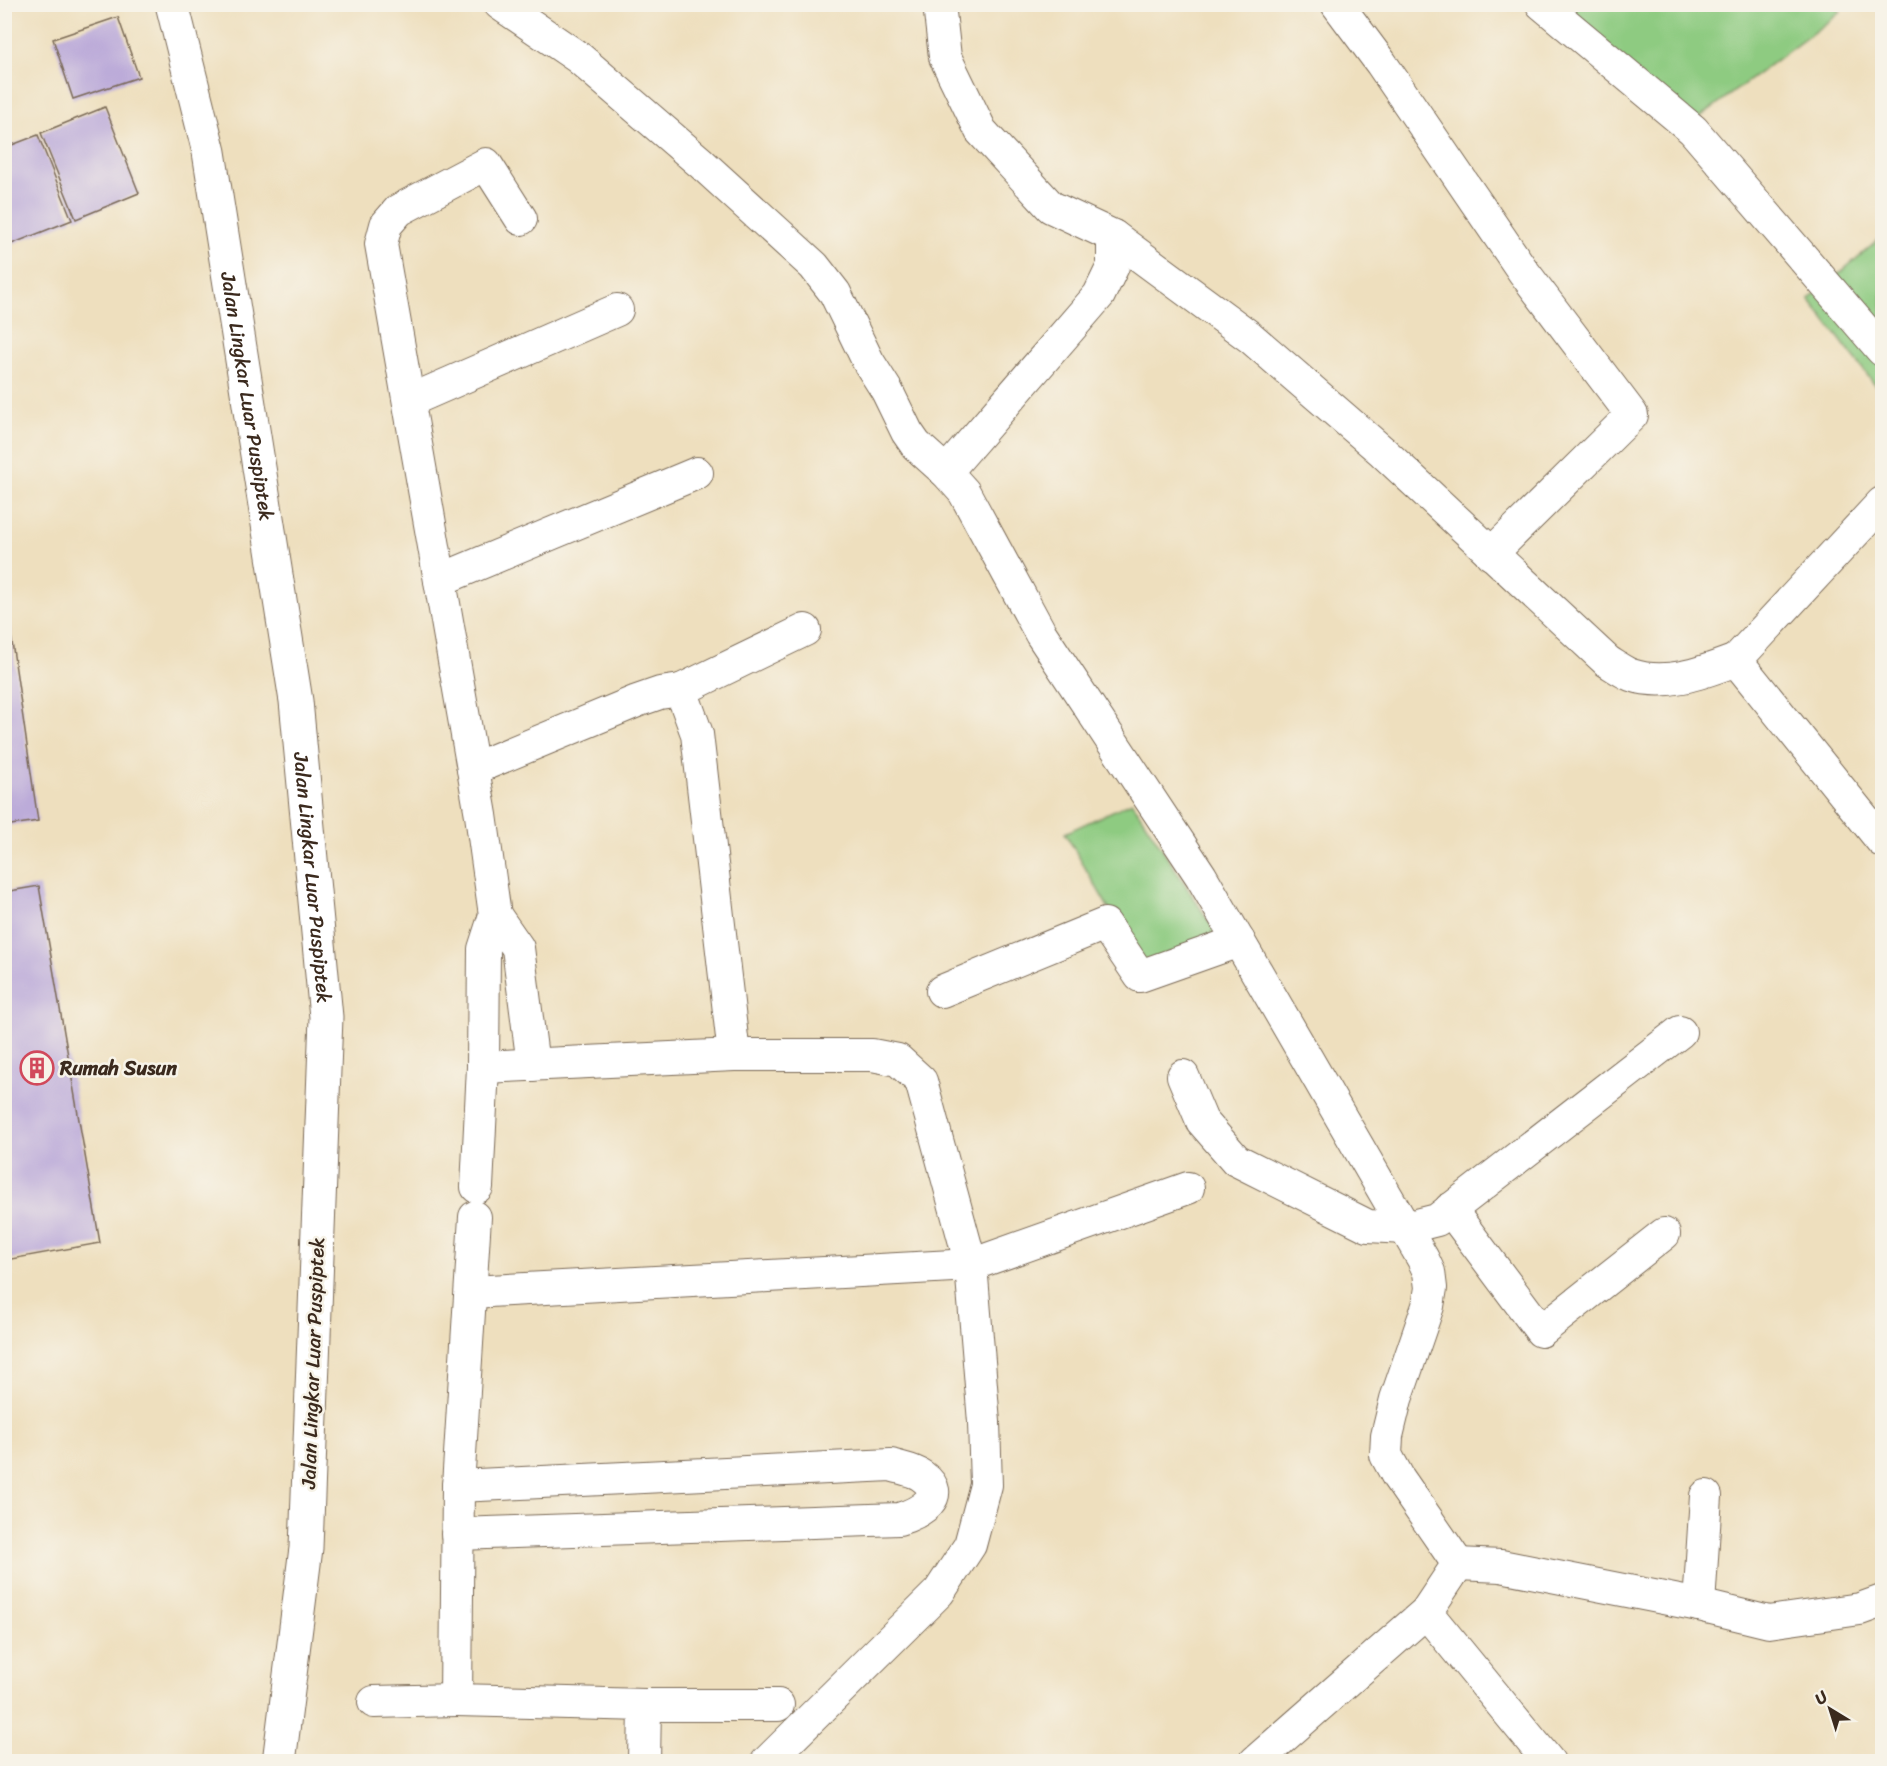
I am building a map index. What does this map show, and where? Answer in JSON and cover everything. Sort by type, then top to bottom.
[{"type":"main road","name":"Jalan Lingkar Luar Puspiptek","points":[[172,4],[208,152],[296,701],[326,1017],[306,1548],[279,1761]]},
{"type":"street","points":[[500,4],[579,58],[701,163],[814,266],[835,293],[907,432],[964,492],[1041,634],[1201,876],[1429,1272],[1431,1288],[1428,1306],[1396,1399],[1387,1436],[1386,1455],[1398,1478],[1458,1564]]},
{"type":"street","points":[[939,4],[945,57],[981,131],[1051,207],[1113,236],[1250,337],[1383,452],[1582,640],[1607,661],[1630,675],[1655,680],[1694,676],[1736,660],[1882,503]]},
{"type":"street","points":[[1337,4],[1381,63],[1523,271],[1632,415],[1491,554]]},
{"type":"street","points":[[1542,4],[1693,130],[1882,350]]},
{"type":"street","points":[[520,219],[486,164],[399,210],[386,225],[381,244],[473,769],[495,915],[518,948],[533,1065]]},
{"type":"street","points":[[946,472],[1099,295],[1113,267],[1113,236]]},
{"type":"street","points":[[409,401],[618,310]]},
{"type":"street","points":[[440,580],[697,473]]},
{"type":"street","points":[[473,769],[660,693],[681,690],[805,630]]},
{"type":"street","points":[[1736,660],[1882,841]]},
{"type":"street","points":[[681,690],[697,734],[734,1055]]},
{"type":"street","points":[[456,1700],[458,1486],[483,1067],[484,949],[495,915]]},
{"type":"street","points":[[942,991],[1105,924],[1140,976],[1239,942]]},
{"type":"street","points":[[1183,1076],[1202,1120],[1236,1160],[1368,1226],[1405,1228],[1437,1220],[1680,1032]]},
{"type":"street","points":[[483,1067],[734,1055],[872,1054],[898,1060],[921,1081],[971,1265],[983,1410],[986,1485],[970,1545],[939,1592],[767,1761]]},
{"type":"street","points":[[471,1292],[971,1265],[1188,1188]]},
{"type":"street","points":[[1450,1209],[1541,1331],[1664,1234]]},
{"type":"street","points":[[457,1534],[899,1519],[913,1515],[926,1507],[933,1494],[932,1486],[920,1474],[891,1465],[458,1486]]},
{"type":"street","points":[[1699,1605],[1706,1496]]},
{"type":"street","points":[[1458,1564],[1502,1566],[1699,1605],[1769,1622],[1860,1609],[1882,1601]]},
{"type":"street","points":[[1255,1761],[1426,1612],[1458,1564]]},
{"type":"street","points":[[1426,1612],[1549,1761]]},
{"type":"street","points":[[374,1702],[456,1700],[645,1705],[778,1705]]},
{"type":"street","points":[[644,1761],[645,1705]]},
{"type":"green space","points":[[1833,4],[1841,12],[1677,134],[1547,5]]},
{"type":"green space","points":[[1882,237],[1882,394],[1809,299]]},
{"type":"green space","points":[[1132,802],[1217,934],[1141,964],[1065,833]]},
{"type":"building","points":[[118,17],[139,77],[73,99],[53,39]]},
{"type":"building","points":[[105,107],[139,193],[76,219],[41,133]]},
{"type":"building","points":[[38,135],[72,220],[4,247],[4,148]]},
{"type":"building","points":[[6,601],[38,821],[4,826],[4,602]]},
{"type":"building","name":"Rumah Susun","points":[[39,886],[100,1243],[6,1260],[4,1249],[4,892]]},
{"type":"place","name":"Rumah Susun","points":[[37,1068]]}]
